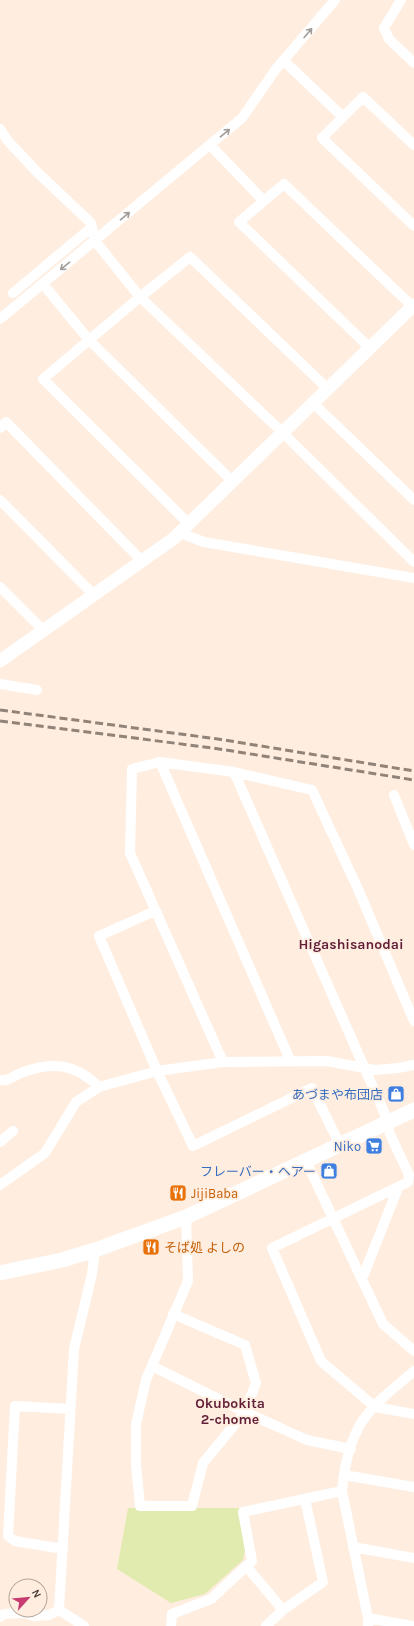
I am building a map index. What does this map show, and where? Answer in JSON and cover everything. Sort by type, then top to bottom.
[{"type":"main road","points":[[0,1273],[62,1260],[95,1250],[186,1217],[414,1110]]},
{"type":"street","points":[[0,319],[242,118],[276,69],[335,0]]},
{"type":"street","points":[[401,0],[384,28],[390,39],[414,63]]},
{"type":"street","points":[[284,61],[343,117]]},
{"type":"street","points":[[414,145],[363,97],[322,138],[414,226]]},
{"type":"street","points":[[0,129],[7,140],[36,172],[91,223],[95,241],[140,297],[282,432],[414,562]]},
{"type":"street","points":[[210,145],[264,201]]},
{"type":"street","points":[[0,661],[143,562],[184,528],[232,480],[328,389],[370,348],[413,306],[284,184],[239,222],[370,348]]},
{"type":"street","points":[[13,294],[92,227]]},
{"type":"street","points":[[328,389],[190,257],[43,379],[184,528],[204,542],[414,578]]},
{"type":"street","points":[[43,284],[89,340],[232,480]]},
{"type":"street","points":[[313,403],[414,500]]},
{"type":"street","points":[[0,428],[6,422],[143,562]]},
{"type":"street","points":[[0,500],[94,595]]},
{"type":"street","points":[[0,587],[43,630]]},
{"type":"street","points":[[0,684],[37,690]]},
{"type":"street","points":[[160,762],[290,1060]]},
{"type":"street","points":[[223,1062],[130,853],[132,769],[160,762],[234,772],[312,790],[358,889],[414,1021]]},
{"type":"street","points":[[234,772],[364,1066],[390,1134],[409,1175],[408,1182],[398,1188],[272,1248],[321,1361],[375,1407],[414,1414]]},
{"type":"street","points":[[394,795],[414,845]]},
{"type":"street","points":[[155,911],[99,936],[157,1071],[193,1146],[312,1088],[340,1145]]},
{"type":"street","points":[[0,1185],[45,1153],[76,1102],[100,1087],[157,1071],[223,1062],[290,1060],[328,1061],[364,1066],[375,1070],[414,1065]]},
{"type":"street","points":[[0,1080],[4,1081],[22,1072],[38,1068],[56,1066],[71,1068],[87,1075],[100,1087]]},
{"type":"street","points":[[0,1142],[13,1131]]},
{"type":"street","points":[[306,1161],[383,1324],[414,1351]]},
{"type":"street","points":[[362,1279],[398,1188]]},
{"type":"street","points":[[173,1314],[245,1346],[256,1383],[246,1412],[203,1463],[192,1506],[140,1506],[136,1464],[136,1424],[146,1380],[173,1314],[188,1281],[186,1217]]},
{"type":"street","points":[[59,1610],[74,1349],[92,1274],[95,1250]]},
{"type":"street","points":[[152,1366],[307,1440],[351,1449]]},
{"type":"street","points":[[412,1626],[368,1622],[342,1491],[344,1475],[351,1449],[363,1421],[375,1407],[414,1371]]},
{"type":"street","points":[[63,1549],[15,1542],[8,1536],[15,1406],[70,1409]]},
{"type":"street","points":[[344,1475],[414,1487]]},
{"type":"street","points":[[0,1483],[11,1482]]},
{"type":"street","points":[[171,1626],[172,1614],[211,1599],[252,1560],[243,1512],[342,1491]]},
{"type":"street","points":[[266,1626],[283,1610],[323,1582],[304,1499]]},
{"type":"street","points":[[353,1547],[414,1558]]},
{"type":"street","points":[[246,1566],[283,1610]]},
{"type":"street","points":[[0,1617],[4,1614],[25,1613],[35,1621],[59,1610]]},
{"type":"street","points":[[59,1610],[84,1626]]},
{"type":"green space","points":[[128,1508],[239,1508],[245,1550],[243,1560],[205,1594],[171,1603],[117,1569]]},
{"type":"railway","points":[[0,710],[218,739],[414,771]]},
{"type":"railway","points":[[0,721],[213,748],[414,780]]},
{"type":"place","name":"あづまや布団店","points":[[396,1094]]},
{"type":"place","name":"Niko","points":[[374,1146]]},
{"type":"place","name":"フレーバー・ヘアー","points":[[329,1171]]},
{"type":"place","name":"JijiBaba","points":[[178,1193]]},
{"type":"place","name":"そば処 よしの","points":[[151,1247]]},
{"type":"district","name":"Higashisanodai","points":[[351,944]]},
{"type":"district","name":"Okubokita 2-chome","points":[[230,1412]]}]
